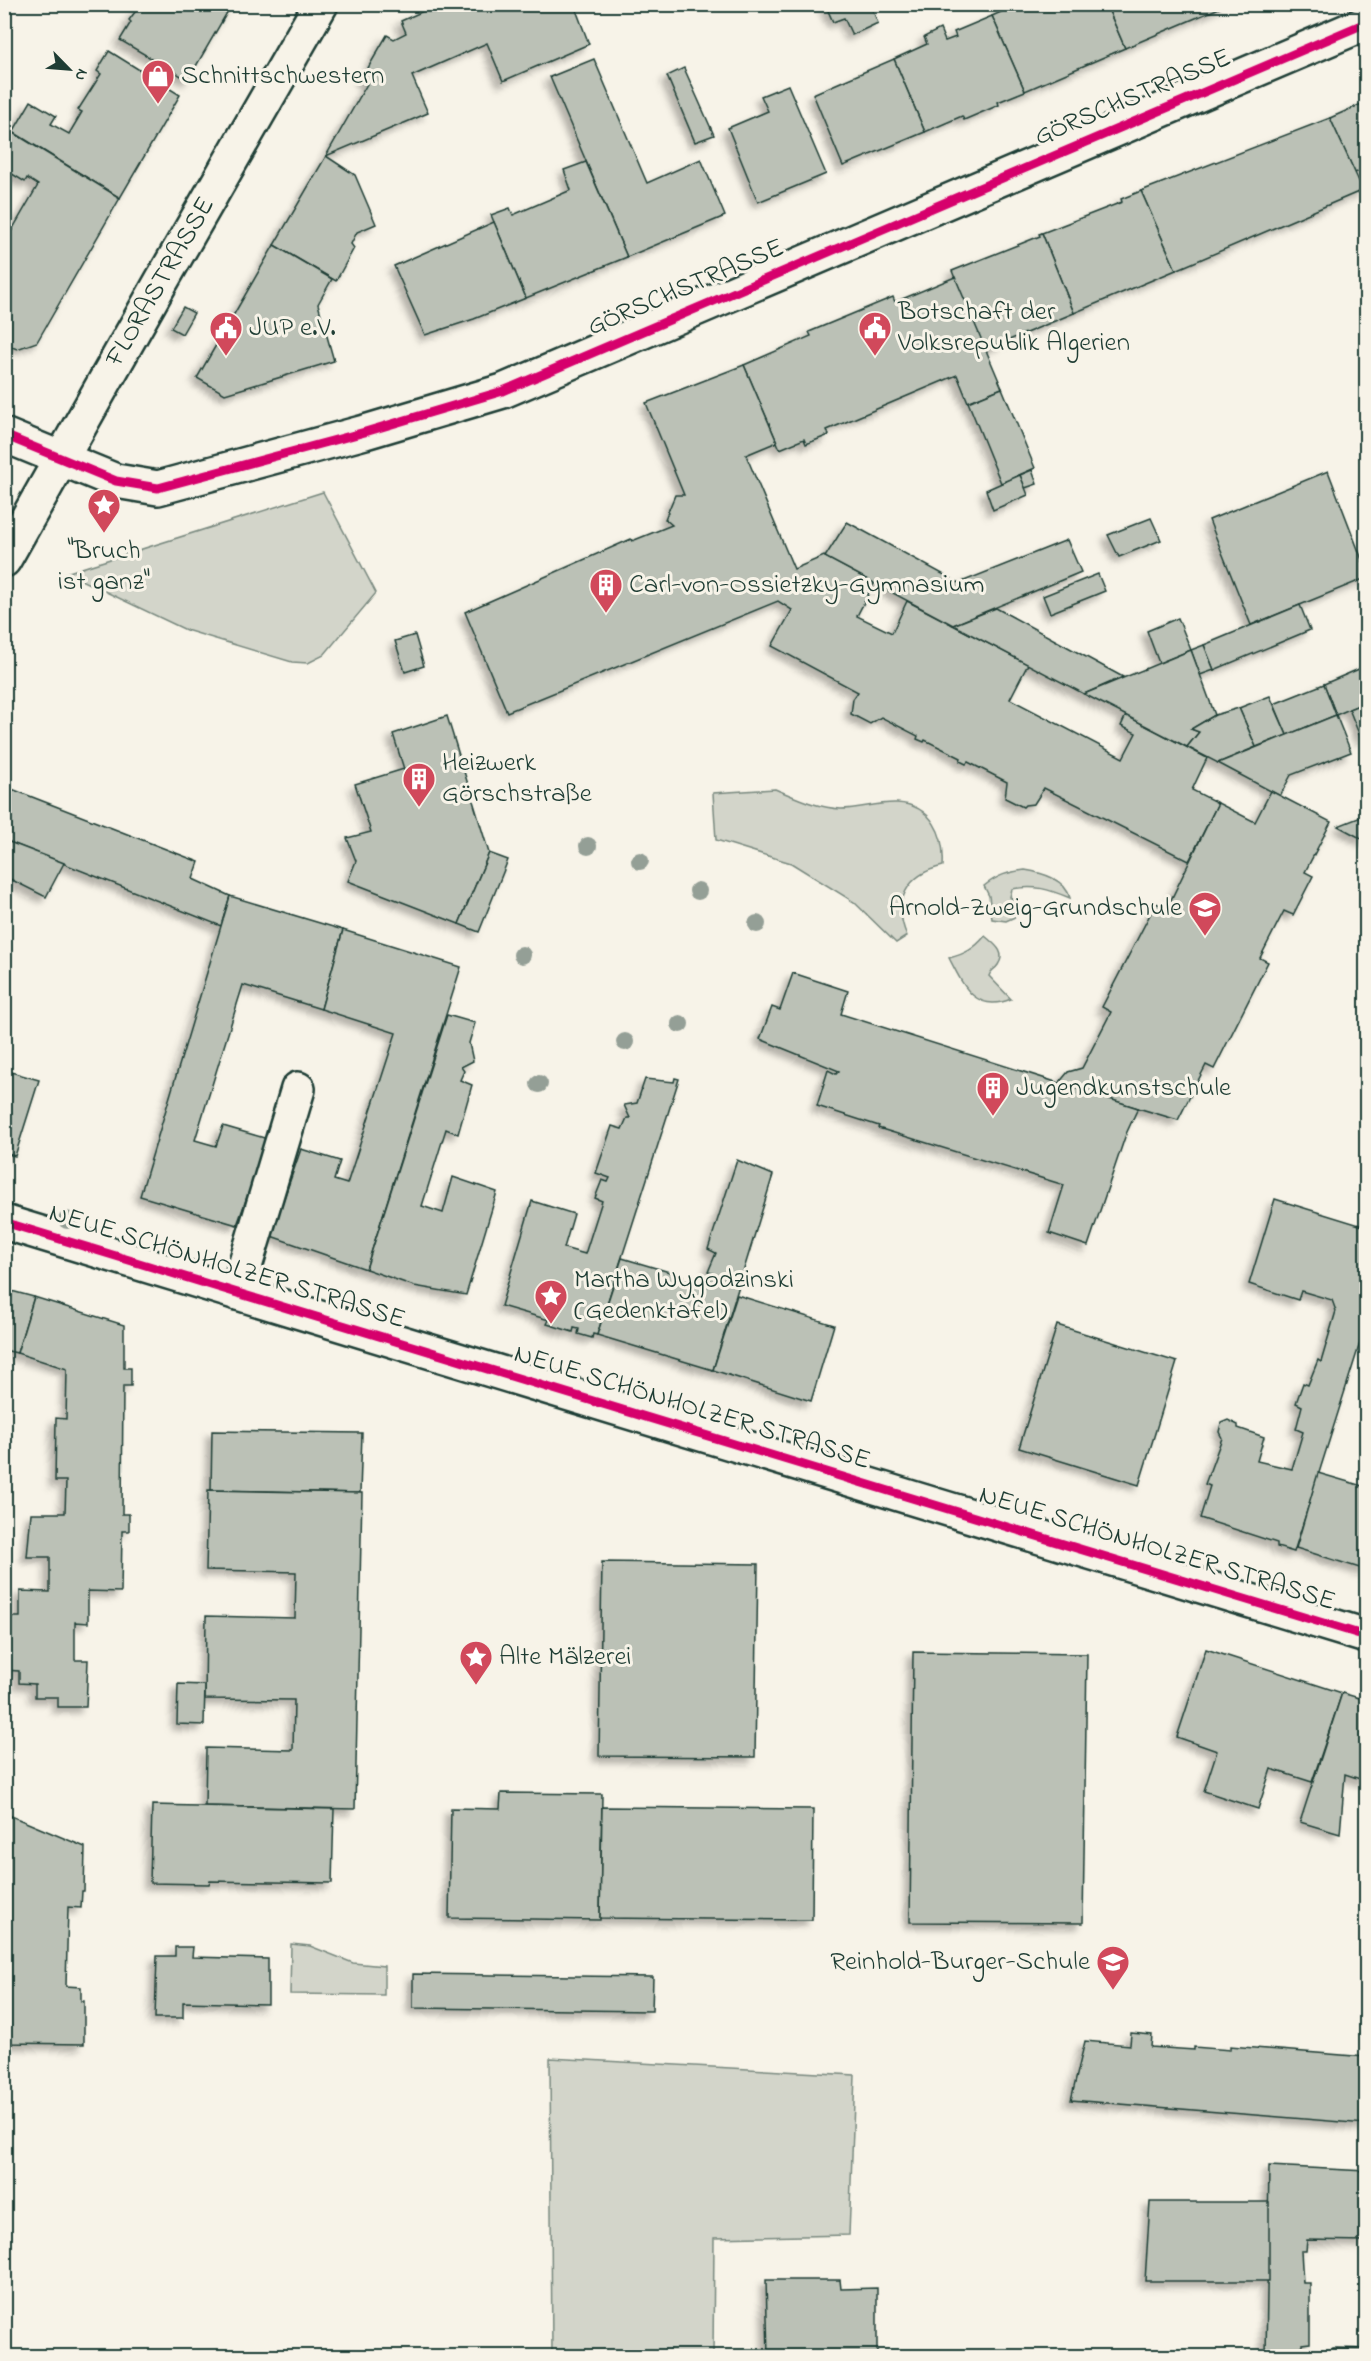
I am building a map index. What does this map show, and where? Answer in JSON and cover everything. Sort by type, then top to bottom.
[{"type":"street","name":"FLORASTRASSE","points":[[4,560],[321,4]]},
{"type":"street","name":"GÖRSCHSTRASSE","points":[[4,435],[116,481],[158,488],[365,432],[503,391],[1366,23]]},
{"type":"street","points":[[237,1293],[298,1089]]},
{"type":"street","name":"NEUE SCHÖNHOLZER STRASSE","points":[[4,1222],[1366,1636]]},
{"type":"shaded area","points":[[323,492],[376,593],[324,655],[308,663],[292,662],[186,630],[66,573]]},
{"type":"shaded area","points":[[775,789],[824,807],[848,809],[897,803],[919,809],[927,816],[939,833],[943,866],[920,875],[906,891],[901,911],[907,936],[896,943],[854,902],[791,863],[716,840],[713,793]]},
{"type":"shaded area","points":[[1025,870],[1052,878],[1063,886],[1070,898],[1042,889],[1028,887],[1012,889],[1010,897],[1015,901],[1017,908],[1015,917],[1006,921],[992,919],[989,896],[984,886],[1003,875]]},
{"type":"shaded area","points":[[985,936],[995,945],[1001,956],[998,965],[989,976],[1011,999],[999,1003],[979,1000],[972,994],[965,987],[949,958],[969,950]]},
{"type":"shaded area","points":[[291,1944],[310,1946],[353,1963],[384,1966],[384,1995],[290,1994]]},
{"type":"shaded area","points":[[550,2058],[855,2075],[849,2235],[714,2238],[713,2356],[552,2356]]},
{"type":"building","points":[[141,4],[232,4],[188,80],[120,40],[131,22],[129,20]]},
{"type":"building","points":[[439,4],[581,4],[575,7],[589,44],[503,81],[487,43],[412,76],[428,113],[326,156],[367,84],[361,80],[387,35],[394,39],[406,33],[401,21]]},
{"type":"building","points":[[825,4],[870,4],[878,23],[852,35],[844,18],[833,22]]},
{"type":"building","points":[[1019,4],[1106,4],[1125,48],[1025,91],[992,16]]},
{"type":"building","points":[[1106,4],[1223,4],[1224,6],[1125,48]]},
{"type":"building","points":[[992,16],[1025,91],[964,120],[962,116],[925,132],[894,59],[927,44],[924,37],[940,29],[945,41],[956,37],[954,32]]},
{"type":"building","points":[[109,51],[180,95],[120,198],[13,132],[31,101],[56,116],[51,124],[69,134],[82,112],[78,110],[101,74],[97,71]]},
{"type":"building","points":[[594,59],[647,183],[701,159],[725,216],[627,257],[550,77]]},
{"type":"building","points":[[894,59],[925,132],[843,166],[813,94]]},
{"type":"building","points":[[684,68],[714,135],[695,142],[667,76]]},
{"type":"building","points":[[788,85],[826,174],[758,202],[728,128],[768,111],[761,96]]},
{"type":"building","points":[[1366,102],[1366,168],[1355,173],[1330,118]]},
{"type":"building","points":[[1330,118],[1363,190],[1176,270],[1141,191]]},
{"type":"building","points":[[4,127],[120,198],[37,342],[17,349],[4,344],[4,244],[38,185],[27,178],[25,182],[4,169]]},
{"type":"building","points":[[326,156],[355,175],[376,224],[357,232],[351,244],[354,248],[336,281],[274,245]]},
{"type":"building","points":[[586,162],[627,257],[526,298],[491,215],[510,208],[513,215],[571,190],[564,170]]},
{"type":"building","points":[[1141,191],[1176,270],[1074,313],[1042,233],[1122,202],[1121,199]]},
{"type":"building","points":[[494,222],[526,298],[474,319],[425,335],[394,266]]},
{"type":"building","points":[[1042,233],[1074,313],[985,350],[952,271],[1040,236],[1039,234]]},
{"type":"building","points":[[274,245],[332,279],[318,304],[334,361],[225,394],[197,378]]},
{"type":"building","name":"Botschaft der Volksrepublik Algerien","points":[[955,277],[1002,388],[968,402],[957,375],[827,430],[829,435],[806,444],[804,439],[780,449],[744,365],[811,336],[809,332],[893,297],[895,302]]},
{"type":"building","points":[[183,307],[194,313],[182,334],[171,328]]},
{"type":"building","name":"Carl-von-Ossietzky-Gymnasium","points":[[744,365],[777,442],[746,455],[794,569],[824,556],[874,583],[857,616],[892,633],[907,601],[1028,664],[1010,699],[1123,758],[1136,733],[1121,726],[1126,715],[1207,758],[1192,790],[1218,803],[1189,861],[1044,788],[1034,804],[1023,807],[1005,798],[1007,782],[968,762],[966,764],[960,761],[961,758],[925,740],[924,742],[917,739],[918,736],[881,717],[870,724],[851,714],[853,699],[858,692],[772,646],[792,610],[778,601],[507,712],[465,612],[631,539],[632,541],[672,525],[665,519],[675,495],[684,495],[646,403]]},
{"type":"building","points":[[1002,388],[1035,468],[1001,483],[968,402]]},
{"type":"building","points":[[1032,470],[1037,484],[1025,488],[1020,475]]},
{"type":"building","points":[[1328,471],[1366,570],[1366,578],[1251,625],[1209,520]]},
{"type":"building","points":[[1020,475],[1028,495],[993,510],[986,490]]},
{"type":"building","points":[[1151,518],[1161,540],[1119,557],[1108,535]]},
{"type":"building","points":[[847,522],[959,583],[1067,540],[1081,572],[953,625],[825,557]]},
{"type":"building","points":[[1098,574],[1105,591],[1050,613],[1043,596]]},
{"type":"building","points":[[1300,605],[1310,630],[1214,670],[1204,645]]},
{"type":"building","points":[[996,608],[1123,677],[1084,694],[953,625]]},
{"type":"building","points":[[1178,618],[1191,650],[1159,663],[1147,631]]},
{"type":"building","points":[[415,635],[424,666],[405,672],[395,641]]},
{"type":"building","points":[[1204,645],[1214,670],[1200,675],[1191,650]]},
{"type":"building","points":[[1191,650],[1215,715],[1191,729],[1199,732],[1187,747],[1084,694]]},
{"type":"building","points":[[1366,666],[1366,702],[1336,715],[1324,684]]},
{"type":"building","points":[[1324,684],[1336,715],[1287,735],[1274,704]]},
{"type":"building","points":[[1270,696],[1287,735],[1256,747],[1239,708]]},
{"type":"building","points":[[1366,702],[1366,736],[1361,739],[1349,709]]},
{"type":"building","points":[[1239,708],[1256,747],[1218,763],[1187,747],[1199,732],[1191,729],[1215,715]]},
{"type":"building","points":[[1336,715],[1351,752],[1291,775],[1280,796],[1218,763]]},
{"type":"building","name":"Heizwerk Görschstraße","points":[[447,716],[489,853],[459,924],[348,881],[356,861],[347,838],[371,832],[355,784],[404,769],[393,734]]},
{"type":"building","points":[[4,786],[199,862],[193,879],[230,896],[221,926],[4,840]]},
{"type":"building","name":"Arnold-Zweig-Grundschule","points":[[1271,791],[1331,822],[1305,872],[1313,876],[1293,915],[1284,911],[1260,958],[1268,962],[1214,1069],[1206,1065],[1178,1120],[1058,1084],[1068,1072],[1082,1068],[1111,1012],[1102,1007],[1156,903],[1167,908],[1218,803],[1255,822]]},
{"type":"building","points":[[1366,815],[1366,841],[1338,826]]},
{"type":"building","points":[[4,840],[64,863],[46,897],[4,876]]},
{"type":"building","points":[[489,853],[508,860],[479,932],[459,924]]},
{"type":"building","points":[[230,896],[343,930],[321,1009],[243,985],[195,1140],[216,1146],[223,1126],[268,1139],[237,1225],[140,1196]]},
{"type":"building","points":[[343,930],[461,967],[366,1269],[271,1236],[301,1149],[340,1161],[334,1180],[347,1184],[396,1033],[321,1009]]},
{"type":"building","name":"Jugendkunstschule","points":[[793,973],[848,991],[841,1014],[1138,1108],[1126,1134],[1088,1246],[1049,1233],[1064,1185],[878,1128],[879,1126],[817,1106],[828,1070],[836,1074],[839,1071],[760,1039],[772,1007],[780,1010]]},
{"type":"building","points":[[447,1015],[475,1023],[469,1043],[473,1061],[461,1067],[464,1071],[460,1080],[472,1085],[458,1134],[446,1129],[422,1206],[443,1213],[453,1177],[497,1192],[466,1295],[414,1286],[366,1269]]},
{"type":"building","points":[[4,1070],[39,1080],[15,1156],[4,1153]]},
{"type":"building","points":[[675,1078],[679,1079],[597,1335],[593,1334],[592,1338],[578,1334],[579,1329],[574,1328],[573,1332],[547,1324],[549,1320],[501,1306],[532,1201],[574,1214],[564,1248],[585,1254],[602,1201],[595,1198],[602,1180],[608,1182],[610,1178],[596,1173],[612,1126],[622,1129],[627,1118],[630,1118],[624,1105],[637,1103],[645,1079],[674,1082]]},
{"type":"building","points":[[737,1160],[773,1175],[713,1370],[597,1335],[622,1258],[683,1276],[682,1279],[707,1287],[712,1273],[708,1272],[716,1253],[708,1249]]},
{"type":"building","points":[[1275,1199],[1366,1227],[1366,1324],[1294,1552],[1277,1547],[1277,1543],[1200,1518],[1210,1486],[1205,1484],[1222,1438],[1219,1432],[1221,1423],[1228,1420],[1238,1425],[1238,1428],[1264,1437],[1257,1461],[1292,1469],[1303,1432],[1296,1429],[1302,1406],[1296,1403],[1303,1383],[1308,1385],[1318,1360],[1321,1362],[1336,1311],[1332,1300],[1301,1291],[1298,1300],[1249,1284]]},
{"type":"building","points":[[4,1289],[34,1297],[17,1353],[4,1350]]},
{"type":"building","points":[[737,1295],[834,1325],[811,1401],[713,1370]]},
{"type":"building","points":[[34,1297],[124,1325],[124,1368],[131,1368],[131,1386],[123,1386],[122,1514],[129,1514],[129,1531],[122,1531],[121,1592],[88,1591],[88,1623],[75,1622],[75,1660],[88,1660],[86,1707],[58,1707],[58,1697],[35,1697],[35,1684],[19,1683],[19,1671],[4,1670],[4,1617],[20,1617],[20,1591],[50,1592],[50,1557],[27,1557],[31,1513],[65,1513],[66,1481],[55,1481],[56,1418],[66,1419],[67,1369],[17,1353]]},
{"type":"building","points":[[1057,1325],[1177,1362],[1139,1485],[1019,1448]]},
{"type":"building","points":[[212,1431],[362,1433],[360,1493],[211,1490]]},
{"type":"building","points":[[1318,1473],[1366,1487],[1366,1570],[1296,1548]]},
{"type":"building","points":[[208,1490],[362,1493],[355,1809],[205,1806],[206,1748],[293,1750],[294,1700],[205,1699],[206,1616],[295,1618],[296,1572],[206,1570]]},
{"type":"building","points":[[602,1562],[758,1564],[755,1757],[599,1756]]},
{"type":"building","points":[[1206,1649],[1342,1693],[1312,1782],[1271,1769],[1258,1809],[1204,1791],[1217,1751],[1177,1737]]},
{"type":"building","points":[[913,1652],[1087,1654],[1083,1923],[910,1922]]},
{"type":"building","points":[[178,1684],[205,1685],[204,1725],[177,1724]]},
{"type":"building","points":[[1342,1693],[1366,1700],[1366,1781],[1345,1774],[1340,1834],[1300,1822]]},
{"type":"building","points":[[501,1793],[602,1794],[600,1920],[449,1918],[451,1808],[500,1809]]},
{"type":"building","points":[[152,1805],[334,1809],[332,1883],[210,1881],[209,1884],[150,1883]]},
{"type":"building","points":[[602,1807],[813,1809],[812,1920],[600,1918]]},
{"type":"building","points":[[4,1813],[85,1847],[84,1891],[82,1891],[81,1908],[68,1907],[66,1986],[81,1987],[81,2001],[84,2001],[84,2044],[4,2043]]},
{"type":"building","points":[[175,1947],[193,1947],[192,1957],[268,1959],[268,2004],[183,2002],[183,2018],[155,2018],[157,1956],[175,1956]]},
{"type":"building","points":[[413,1974],[653,1977],[652,2011],[413,2008]]},
{"type":"building","points":[[1131,2033],[1152,2035],[1151,2047],[1230,2050],[1230,2046],[1366,2057],[1366,2124],[1071,2100],[1085,2041],[1130,2045]]},
{"type":"building","points":[[1269,2166],[1366,2171],[1366,2241],[1307,2240],[1306,2251],[1301,2251],[1303,2283],[1310,2283],[1310,2343],[1302,2344],[1302,2356],[1266,2356]]},
{"type":"building","points":[[1150,2202],[1269,2202],[1269,2281],[1145,2281]]},
{"type":"building","points":[[766,2280],[840,2280],[841,2289],[877,2288],[877,2356],[768,2356]]},
{"type":"building","points":[[1333,2348],[1366,2349],[1366,2356],[1332,2356]]},
{"type":"cycle path","points":[[4,435],[116,481],[158,488],[365,432],[503,391],[1366,23]]},
{"type":"cycle path","points":[[4,1222],[1366,1636]]},
{"type":"place","name":"Schnittschwestern","points":[[158,105]]},
{"type":"place","name":"JUP e.V.","points":[[226,357]]},
{"type":"place","name":"Botschaft der Volksrepublik Algerien","points":[[875,357]]},
{"type":"place","name":"\"Bruch ist ganz\"","points":[[104,534]]},
{"type":"place","name":"Carl-von-Ossietzky-Gymnasium","points":[[606,614]]},
{"type":"place","name":"Heizwerk Görschstraße","points":[[419,808]]},
{"type":"place","name":"Arnold-Zweig-Grundschule","points":[[1205,937]]},
{"type":"place","name":"Jugendkunstschule","points":[[993,1117]]},
{"type":"place","name":"Martha Wygodzinski (Gedenktafel)","points":[[551,1325]]},
{"type":"place","name":"Alte Mälzerei","points":[[476,1686]]},
{"type":"place","name":"Reinhold-Burger-Schule","points":[[1113,1991]]}]
